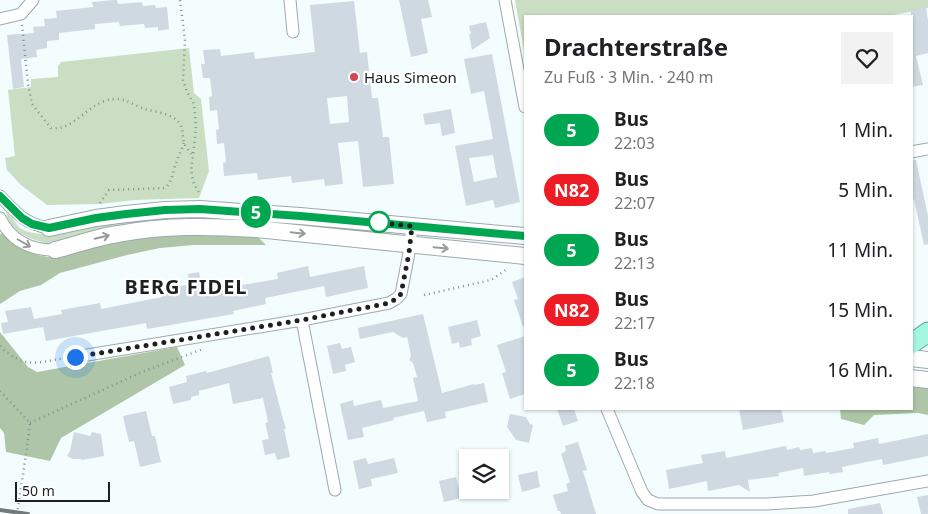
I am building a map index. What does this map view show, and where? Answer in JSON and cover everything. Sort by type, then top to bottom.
[{"type":"main road","points":[[913,343],[928,332]]},
{"type":"street","points":[[0,19],[21,14],[33,0]]},
{"type":"street","points":[[290,0],[293,32]]},
{"type":"street","points":[[505,0],[524,102]]},
{"type":"street","points":[[913,152],[928,149]]},
{"type":"street","points":[[0,196],[22,218],[32,224],[49,228],[126,214],[200,209],[256,212],[524,236]]},
{"type":"street","points":[[0,218],[10,233],[18,240],[35,249],[55,250],[118,234],[146,229],[180,227],[256,229],[524,256]]},
{"type":"street","points":[[75,357],[302,320],[389,303],[401,294],[412,226]]},
{"type":"street","points":[[302,320],[335,490]]},
{"type":"street","points":[[913,358],[928,360]]},
{"type":"street","points":[[913,378],[928,380]]},
{"type":"street","points":[[608,410],[642,492],[648,500],[658,504],[767,504],[814,501],[928,481]]},
{"type":"path","points":[[180,0],[185,40],[183,80],[194,104],[196,126],[190,170],[195,187],[204,199]]},
{"type":"path","points":[[21,14],[28,84],[32,104],[51,128],[59,130],[66,127],[97,104],[106,100],[116,99],[126,100],[146,110],[172,116],[180,124],[184,132],[184,143],[170,184],[164,188],[109,190],[100,204]]},
{"type":"path","points":[[184,143],[193,156]]},
{"type":"path","points":[[424,295],[491,280],[510,267]]},
{"type":"path","points":[[30,423],[142,372],[210,346],[210,335]]},
{"type":"path","points":[[0,346],[10,356],[21,362],[36,363],[75,357]]},
{"type":"path","points":[[0,391],[30,423],[17,514]]},
{"type":"green space","points":[[515,0],[928,0],[928,8],[894,15],[524,15],[524,51]]},
{"type":"green space","points":[[189,48],[194,93],[201,99],[209,171],[199,198],[47,205],[21,185],[7,170],[5,158],[15,156],[8,90],[31,87],[31,79],[58,77],[58,66],[61,62]]},
{"type":"green space","points":[[6,213],[20,228],[41,234],[157,217],[225,217],[392,233],[392,235],[317,228],[47,243],[34,240],[16,230]]},
{"type":"green space","points":[[1,233],[24,249],[49,257],[67,255],[111,242],[180,234],[257,236],[266,245],[194,245],[160,248],[127,255],[60,273],[41,285],[20,291],[0,304]]},
{"type":"green space","points":[[0,332],[28,367],[37,372],[177,347],[185,365],[61,438],[50,461],[6,452],[4,433],[0,428]]},
{"type":"green space","points":[[913,384],[928,386],[928,415],[918,413],[874,415],[864,425],[841,419],[840,410],[913,410]]},
{"type":"building","points":[[117,0],[118,4],[142,2],[143,6],[167,7],[169,29],[158,31],[158,27],[145,28],[144,24],[120,26],[119,22],[95,24],[95,29],[59,33],[59,40],[47,41],[47,48],[36,50],[37,57],[21,59],[24,87],[13,89],[7,35],[34,33],[33,27],[45,26],[44,19],[57,18],[56,11],[93,7],[92,2]]},
{"type":"building","points":[[399,0],[428,0],[432,17],[421,19],[428,53],[411,57]]},
{"type":"building","points":[[354,1],[360,53],[367,52],[372,98],[378,98],[383,137],[389,137],[394,184],[363,187],[358,141],[338,143],[343,184],[325,186],[324,179],[292,183],[291,176],[258,180],[257,173],[224,176],[223,163],[226,162],[224,143],[217,144],[216,130],[219,129],[217,110],[210,111],[209,97],[212,96],[210,78],[203,78],[201,64],[205,64],[203,50],[220,49],[221,56],[254,52],[255,59],[315,52],[310,5]],"holes":[[[347,96],[349,122],[330,124],[327,98]]]},
{"type":"building","points":[[926,8],[928,20],[928,53],[916,56],[923,85],[913,87],[913,15],[911,15],[911,11]]},
{"type":"building","points":[[486,22],[490,38],[472,50],[469,26]]},
{"type":"building","points":[[492,54],[520,202],[495,208],[493,200],[466,206],[455,146],[493,139],[484,91],[471,94],[464,59]],"holes":[[[493,155],[497,177],[474,182],[469,158]]]},
{"type":"building","points":[[451,109],[455,133],[442,136],[440,123],[425,125],[423,114]]},
{"type":"building","points":[[913,160],[916,160],[928,216],[928,244],[924,245],[914,199]]},
{"type":"building","points":[[308,266],[310,277],[364,266],[368,288],[326,297],[324,286],[265,298],[266,304],[233,311],[234,314],[147,329],[146,323],[46,341],[43,327],[3,334],[1,323],[8,322],[5,311],[31,307],[34,319],[62,314],[61,310],[100,303],[101,309],[162,297],[162,291],[189,284],[188,274],[199,272],[202,290],[229,285],[229,280],[241,278],[242,285],[278,279],[277,273]]},
{"type":"building","points":[[524,277],[524,327],[514,300],[518,299],[512,282]]},
{"type":"building","points":[[423,314],[442,393],[484,383],[488,402],[445,412],[446,418],[427,422],[424,411],[393,418],[394,420],[362,428],[364,437],[348,440],[340,404],[353,400],[354,406],[381,400],[383,408],[418,401],[413,378],[417,377],[413,363],[409,360],[411,356],[407,337],[403,338],[393,332],[360,339],[358,328]]},
{"type":"building","points":[[477,320],[481,336],[471,339],[472,345],[460,348],[459,342],[452,344],[448,327]]},
{"type":"building","points":[[524,336],[524,394],[510,399],[502,373],[506,372],[497,345]]},
{"type":"building","points":[[340,343],[342,349],[351,347],[355,362],[345,365],[346,371],[333,374],[327,346]]},
{"type":"building","points":[[269,356],[273,373],[271,373],[286,429],[284,429],[290,457],[277,460],[275,453],[265,455],[262,440],[269,439],[265,423],[268,422],[263,398],[233,404],[229,383],[199,391],[199,395],[191,397],[191,400],[173,404],[169,387],[187,382],[186,376],[206,371],[207,373]]},
{"type":"building","points":[[557,410],[574,410],[578,421],[563,426]]},
{"type":"building","points":[[739,410],[781,410],[784,422],[743,430]]},
{"type":"building","points":[[146,411],[152,436],[155,436],[161,462],[140,467],[134,441],[129,442],[123,416]]},
{"type":"building","points":[[510,414],[526,417],[530,424],[533,425],[529,443],[516,440],[507,427]]},
{"type":"building","points":[[74,432],[90,436],[92,432],[101,434],[104,456],[82,460],[67,456]]},
{"type":"building","points":[[928,434],[928,456],[883,465],[882,459],[842,467],[843,472],[830,474],[829,472],[804,476],[803,468],[778,473],[779,476],[748,480],[750,492],[739,485],[708,491],[707,481],[669,489],[666,470],[703,463],[701,455],[725,451],[726,458],[786,446],[787,450],[799,447],[800,450],[812,448],[813,453],[826,451],[826,453],[854,448],[853,443],[878,438],[879,444]]},
{"type":"building","points":[[578,442],[587,470],[583,471],[596,514],[561,514],[558,511],[553,495],[568,491],[566,484],[570,482],[561,454],[566,451],[565,446]]},
{"type":"building","points":[[366,458],[368,464],[394,458],[398,473],[371,479],[372,486],[359,489],[353,461]]},
{"type":"building","points":[[537,471],[540,487],[522,492],[518,475]]},
{"type":"building","points":[[456,477],[459,498],[444,502],[439,481]]},
{"type":"building","points":[[928,495],[928,514],[921,514],[917,497]]},
{"type":"building","points":[[880,503],[883,514],[848,514],[848,509]]},
{"type":"railway","points":[[0,510],[28,514]]},
{"type":"bus line","name":"5","points":[[0,196],[22,218],[32,224],[49,228],[126,214],[200,209],[248,211],[524,236]]},
{"type":"place","name":"Haus Simeon","points":[[354,77]]},
{"type":"district","name":"BERG FIDEL","points":[[186,286]]},
{"type":"route","points":[[75,357],[302,320],[389,303],[401,294],[412,226],[374,222],[379,222]]}]
